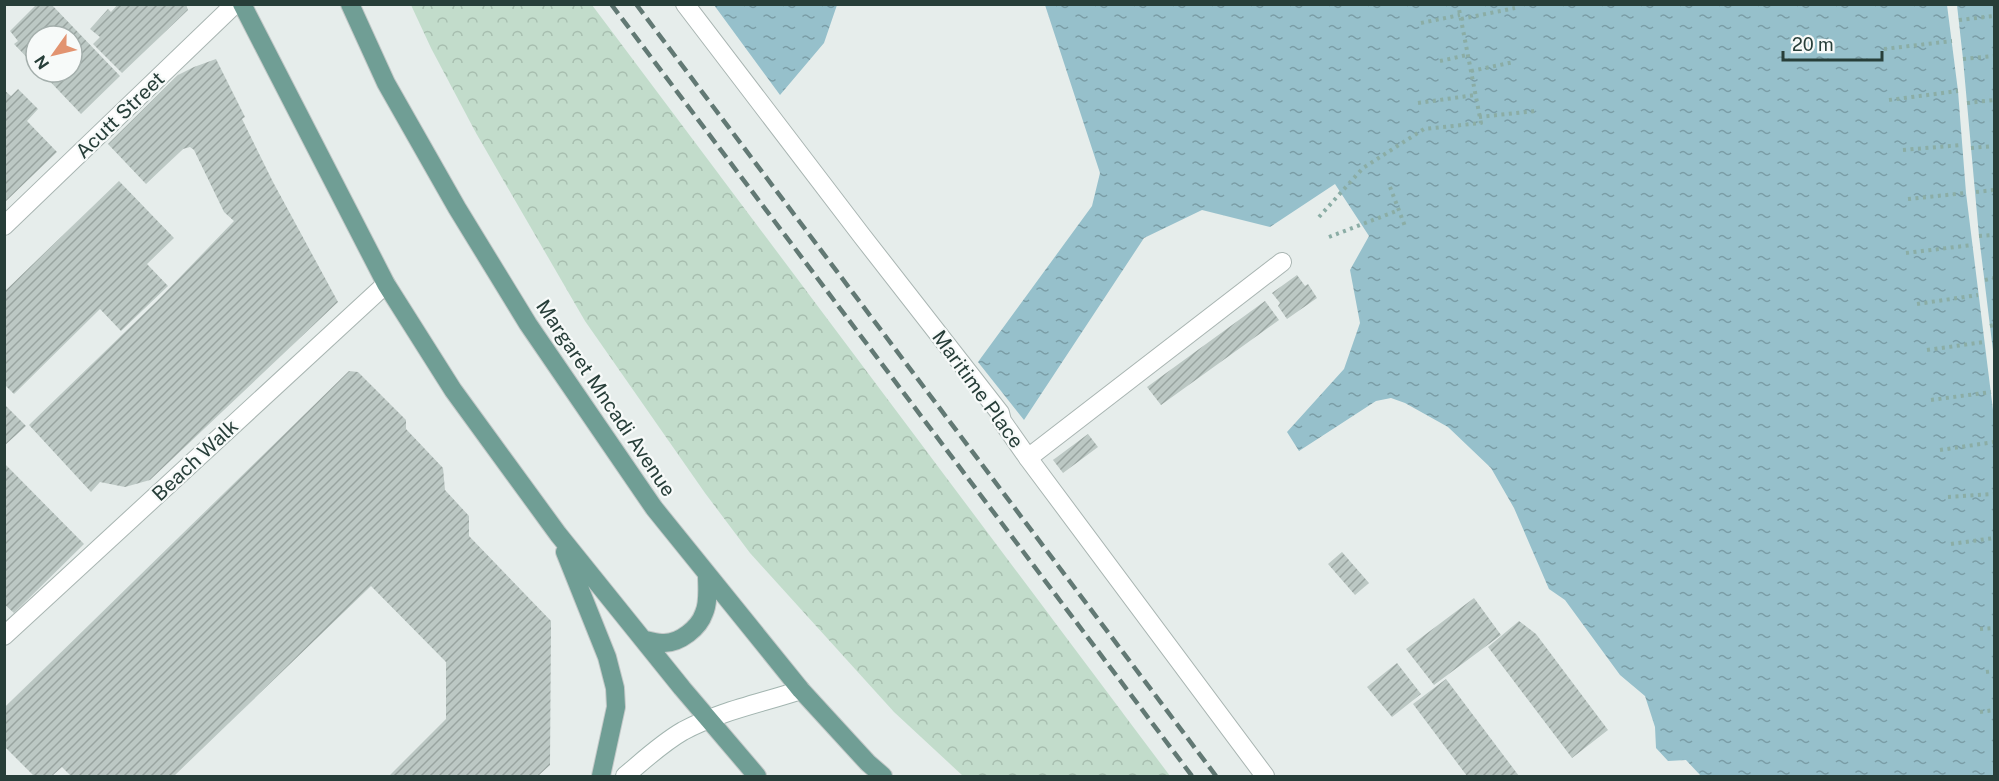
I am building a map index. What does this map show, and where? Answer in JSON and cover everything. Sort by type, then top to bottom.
[{"type":"main road","points":[[242,4],[386,284],[453,390],[558,534],[757,777]]},
{"type":"main road","name":"Margaret Mncadi Avenue","points":[[350,4],[386,83],[457,208],[528,324],[654,508],[801,690],[883,777]]},
{"type":"main road","points":[[558,534],[607,657],[615,688],[616,706],[601,777]]},
{"type":"main road","points":[[644,640],[671,642],[689,632],[699,623],[706,605],[707,575]]},
{"type":"street","name":"Acutt Street","points":[[4,226],[235,4]]},
{"type":"street","name":"Maritime Place","points":[[685,4],[854,227],[1000,413],[1002,421],[1028,458],[1265,777]]},
{"type":"street","points":[[1028,458],[1282,262]]},
{"type":"street","name":"Beach Walk","points":[[4,636],[386,284]]},
{"type":"street","points":[[625,777],[664,743],[684,731],[709,720],[801,690]]},
{"type":"path","points":[[1319,217],[1363,168],[1424,129],[1481,123],[1458,4]]},
{"type":"path","points":[[1422,23],[1515,8]]},
{"type":"path","points":[[1959,20],[1995,16]]},
{"type":"path","points":[[1884,50],[1952,41]]},
{"type":"path","points":[[1440,61],[1467,56]]},
{"type":"path","points":[[1963,59],[1995,56]]},
{"type":"path","points":[[1471,71],[1514,62]]},
{"type":"path","points":[[1889,100],[1958,92]]},
{"type":"path","points":[[1418,103],[1475,95]]},
{"type":"path","points":[[1967,104],[1995,100]]},
{"type":"path","points":[[1479,117],[1534,111]]},
{"type":"path","points":[[1903,150],[1961,145]]},
{"type":"path","points":[[1971,148],[1995,146]]},
{"type":"path","points":[[1390,187],[1406,229]]},
{"type":"path","points":[[1976,192],[1995,190]]},
{"type":"path","points":[[1908,199],[1966,193]]},
{"type":"path","points":[[1329,237],[1399,210]]},
{"type":"path","points":[[1979,236],[1995,235]]},
{"type":"path","points":[[1906,253],[1972,245]]},
{"type":"path","points":[[1985,280],[1995,278]]},
{"type":"path","points":[[1917,304],[1978,295]]},
{"type":"path","points":[[1927,350],[1984,342]]},
{"type":"path","points":[[1931,400],[1991,392]]},
{"type":"path","points":[[1940,450],[1995,441]]},
{"type":"path","points":[[1948,497],[1995,494]]},
{"type":"path","points":[[1951,544],[1995,538]]},
{"type":"path","points":[[1980,629],[1995,628]]},
{"type":"path","points":[[1986,672],[1995,671]]},
{"type":"path","points":[[1980,712],[1995,710]]},
{"type":"green space","points":[[411,5],[592,5],[1170,776],[963,776],[894,712],[750,553],[705,493],[585,321],[476,133]]},
{"type":"water","points":[[714,5],[837,5],[824,43],[780,95]]},
{"type":"water","points":[[1045,5],[1994,5],[1994,776],[1701,776],[1686,760],[1668,761],[1656,748],[1655,727],[1645,696],[1620,675],[1565,600],[1549,589],[1514,508],[1491,468],[1448,427],[1405,403],[1391,398],[1376,401],[1299,451],[1287,432],[1344,369],[1360,323],[1350,270],[1369,236],[1335,184],[1270,227],[1202,210],[1144,238],[1024,420],[978,362],[1092,206],[1100,173]]},
{"type":"pier","points":[[1947,5],[1957,5],[1979,236],[1994,359],[1994,418],[1966,193],[1958,91]]},
{"type":"building","points":[[37,4],[51,4],[70,24],[24,24],[24,54],[14,44],[18,41],[10,31]]},
{"type":"building","points":[[118,4],[186,4],[188,10],[122,73],[93,44],[100,37],[90,29],[108,9],[111,12]]},
{"type":"building","points":[[84,38],[120,76],[81,114],[52,84],[84,84]]},
{"type":"building","points":[[216,59],[245,117],[242,119],[273,182],[338,302],[150,480],[125,487],[100,482],[91,492],[29,425],[157,301],[234,221],[224,212],[194,150],[190,147],[183,149],[146,184],[108,144],[178,75]]},
{"type":"building","points":[[18,89],[38,109],[27,121],[57,152],[4,203],[4,90],[11,96]]},
{"type":"building","points":[[119,181],[174,238],[147,264],[168,286],[121,331],[100,309],[14,394],[4,384],[4,292]]},
{"type":"building","points":[[1297,275],[1305,286],[1308,284],[1317,298],[1287,319],[1278,306],[1280,303],[1272,293]]},
{"type":"building","points":[[1265,301],[1279,320],[1161,405],[1147,387]]},
{"type":"building","points":[[349,371],[358,372],[406,420],[406,429],[443,468],[445,490],[469,516],[469,536],[551,621],[550,765],[538,776],[389,776],[446,719],[446,662],[371,586],[174,776],[71,776],[62,767],[52,776],[34,776],[4,746],[4,708]]},
{"type":"building","points":[[4,404],[26,426],[4,446]]},
{"type":"building","points":[[1088,434],[1098,447],[1063,473],[1053,460]]},
{"type":"building","points":[[4,463],[84,544],[14,613],[4,604]]},
{"type":"building","points":[[1342,552],[1369,583],[1355,595],[1328,564]]},
{"type":"building","points":[[1474,598],[1501,635],[1434,685],[1406,649]]},
{"type":"building","points":[[1519,621],[1536,634],[1608,730],[1572,758],[1488,647]]},
{"type":"building","points":[[1397,663],[1421,694],[1392,717],[1367,687]]},
{"type":"building","points":[[1446,679],[1519,776],[1467,776],[1413,704]]},
{"type":"railway","points":[[611,4],[1192,776]]},
{"type":"railway","points":[[636,4],[1216,776]]}]
